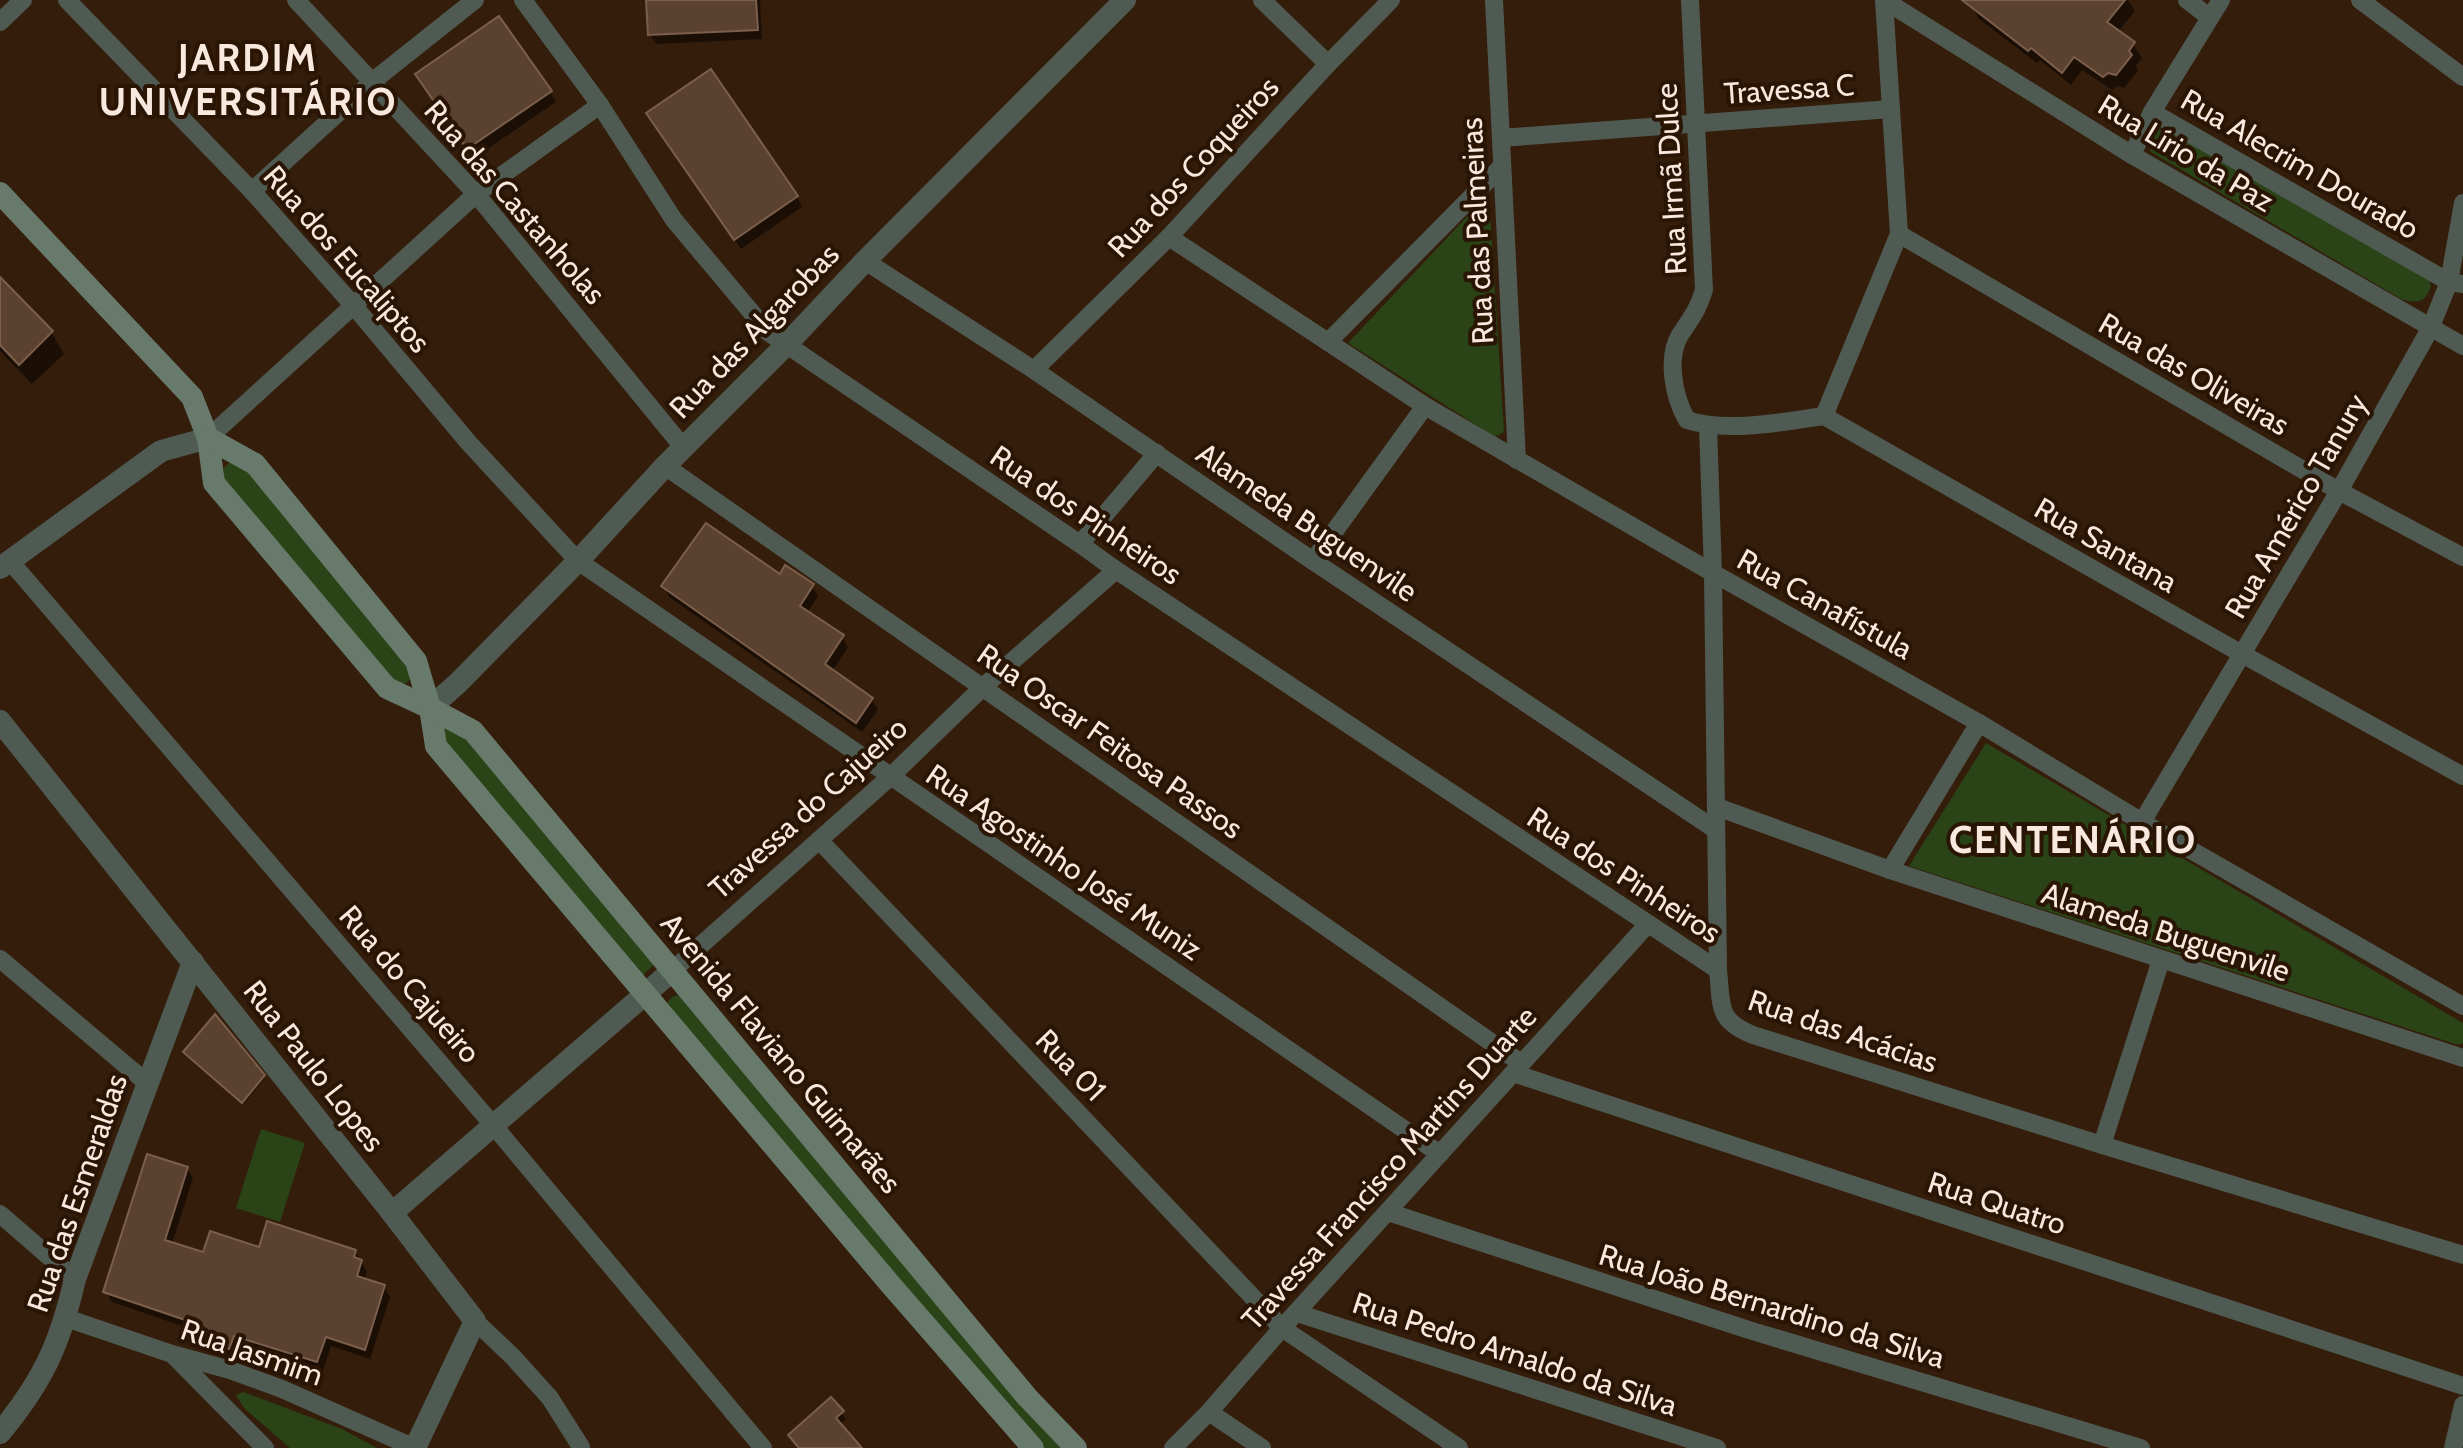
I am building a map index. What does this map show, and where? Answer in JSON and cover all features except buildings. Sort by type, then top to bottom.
[{"type":"main road","name":"Avenida Flaviano Guimarães","points":[[0,193],[192,397],[208,438],[214,483],[387,688],[473,731],[1027,1397],[1076,1448]]},
{"type":"main road","points":[[208,438],[255,464],[386,624],[416,661],[430,708],[436,746],[890,1284],[1033,1448]]},
{"type":"street","points":[[0,22],[23,0]]},
{"type":"street","name":"Rua dos Eucaliptos","points":[[67,0],[252,191],[468,442],[578,561]]},
{"type":"street","name":"Rua das Castanholas","points":[[296,0],[476,194],[683,447]]},
{"type":"street","points":[[252,191],[373,81],[475,0]]},
{"type":"street","name":"Rua dos Pinheiros","points":[[523,0],[600,105],[674,220],[768,332],[1116,570],[1718,970]]},
{"type":"street","name":"Rua das Algarobas","points":[[430,708],[578,561],[683,447],[865,261],[1125,0]]},
{"type":"street","points":[[1262,0],[1328,64]]},
{"type":"street","name":"Rua dos Coqueiros","points":[[1034,370],[1169,237],[1391,0]]},
{"type":"street","name":"Rua das Palmeiras","points":[[1494,0],[1517,460]]},
{"type":"street","name":"Rua Irmã Dulce","points":[[1690,0],[1704,290],[1699,308],[1679,337],[1673,383],[1679,406],[1687,420],[1708,426]]},
{"type":"street","points":[[1708,426],[1824,416],[1899,234],[1884,0]]},
{"type":"street","name":"Rua Lírio da Paz","points":[[1884,0],[2132,155],[2463,346]]},
{"type":"street","points":[[2187,0],[2209,17]]},
{"type":"street","points":[[2132,155],[2152,112],[2221,0]]},
{"type":"street","points":[[2360,0],[2463,77]]},
{"type":"street","points":[[5,564],[161,451],[208,438],[476,194],[600,105]]},
{"type":"street","name":"Travessa C","points":[[1501,138],[1891,109]]},
{"type":"street","name":"Rua Alecrim Dourado","points":[[2152,112],[2456,283]]},
{"type":"street","points":[[1328,342],[1502,166]]},
{"type":"street","name":"Rua Américo Tanury","points":[[2142,822],[2339,491],[2456,283],[2463,203]]},
{"type":"street","name":"Rua das Oliveiras","points":[[1899,234],[2339,491],[2463,557]]},
{"type":"street","name":"Rua Canafístula","points":[[1169,237],[1425,406],[1979,723],[2142,822],[2463,1006]]},
{"type":"street","name":"Alameda Buguenvile","points":[[865,261],[1034,370],[1716,830]]},
{"type":"street","points":[[1313,561],[1425,406]]},
{"type":"street","name":"Rua Santana","points":[[1824,416],[2463,776]]},
{"type":"street","name":"Rua das Acácias","points":[[1708,426],[1718,970],[1726,1019],[1743,1031],[2463,1255]]},
{"type":"street","points":[[1080,544],[1157,453]]},
{"type":"street","name":"Rua Oscar Feitosa Passos","points":[[665,466],[984,686],[1517,1068]]},
{"type":"street","name":"Rua Agostinho José Muniz","points":[[578,561],[1440,1154]]},
{"type":"street","name":"Rua do Cajueiro","points":[[5,564],[493,1125],[763,1448]]},
{"type":"street","name":"Travessa do Cajueiro","points":[[392,1213],[673,970],[1116,570]]},
{"type":"street","name":"Rua Paulo Lopes","points":[[0,721],[475,1321],[550,1398],[581,1447]]},
{"type":"street","points":[[1890,870],[1979,723]]},
{"type":"street","name":"Alameda Buguenvile","points":[[1717,807],[1890,870],[2463,1058]]},
{"type":"street","name":"Rua 01","points":[[819,840],[1282,1328],[1459,1448]]},
{"type":"street","name":"Travessa Francisco Martins Duarte","points":[[1173,1448],[1209,1412],[1647,925]]},
{"type":"street","points":[[0,959],[147,1083]]},
{"type":"street","points":[[2102,1145],[2161,960]]},
{"type":"street","name":"Rua das Esmeraldas","points":[[0,1433],[43,1374],[66,1318],[75,1279],[193,962]]},
{"type":"street","name":"Rua Quatro","points":[[1517,1068],[2463,1386]]},
{"type":"street","name":"Rua João Bernardino da Silva","points":[[1388,1212],[1749,1330],[2141,1448]]},
{"type":"street","points":[[0,1214],[75,1279]]},
{"type":"street","name":"Rua Pedro Arnaldo da Silva","points":[[1297,1313],[1717,1448]]},
{"type":"street","name":"Rua Jasmim","points":[[66,1318],[282,1389],[415,1448]]},
{"type":"street","points":[[415,1448],[475,1321]]},
{"type":"street","points":[[172,1354],[265,1448]]},
{"type":"street","points":[[2453,1448],[2463,1405]]},
{"type":"street","points":[[1209,1412],[1262,1448]]},
{"type":"green space","points":[[2158,129],[2169,131],[2429,279],[2431,287],[2420,301],[2403,300],[2151,152],[2150,139]]},
{"type":"green space","points":[[1477,206],[1490,212],[1504,432],[1495,437],[1348,343]]},
{"type":"green space","points":[[230,462],[242,462],[415,671],[408,682],[395,688],[222,482],[224,468]]},
{"type":"green space","points":[[442,728],[462,728],[656,963],[643,975],[440,748]]},
{"type":"green space","points":[[1986,743],[2463,1023],[2463,1043],[2458,1045],[1909,866]]},
{"type":"green space","points":[[682,994],[1073,1448],[1036,1448],[666,1004],[672,997]]},
{"type":"green space","points":[[261,1129],[305,1143],[280,1222],[236,1208]]},
{"type":"green space","points":[[243,1392],[342,1429],[377,1448],[290,1448],[244,1408],[236,1395]]},
{"type":"district","name":"JARDIM UNIVERSITÁRIO","points":[[248,79]]},
{"type":"district","name":"CENTENÁRIO","points":[[2073,839]]}]
